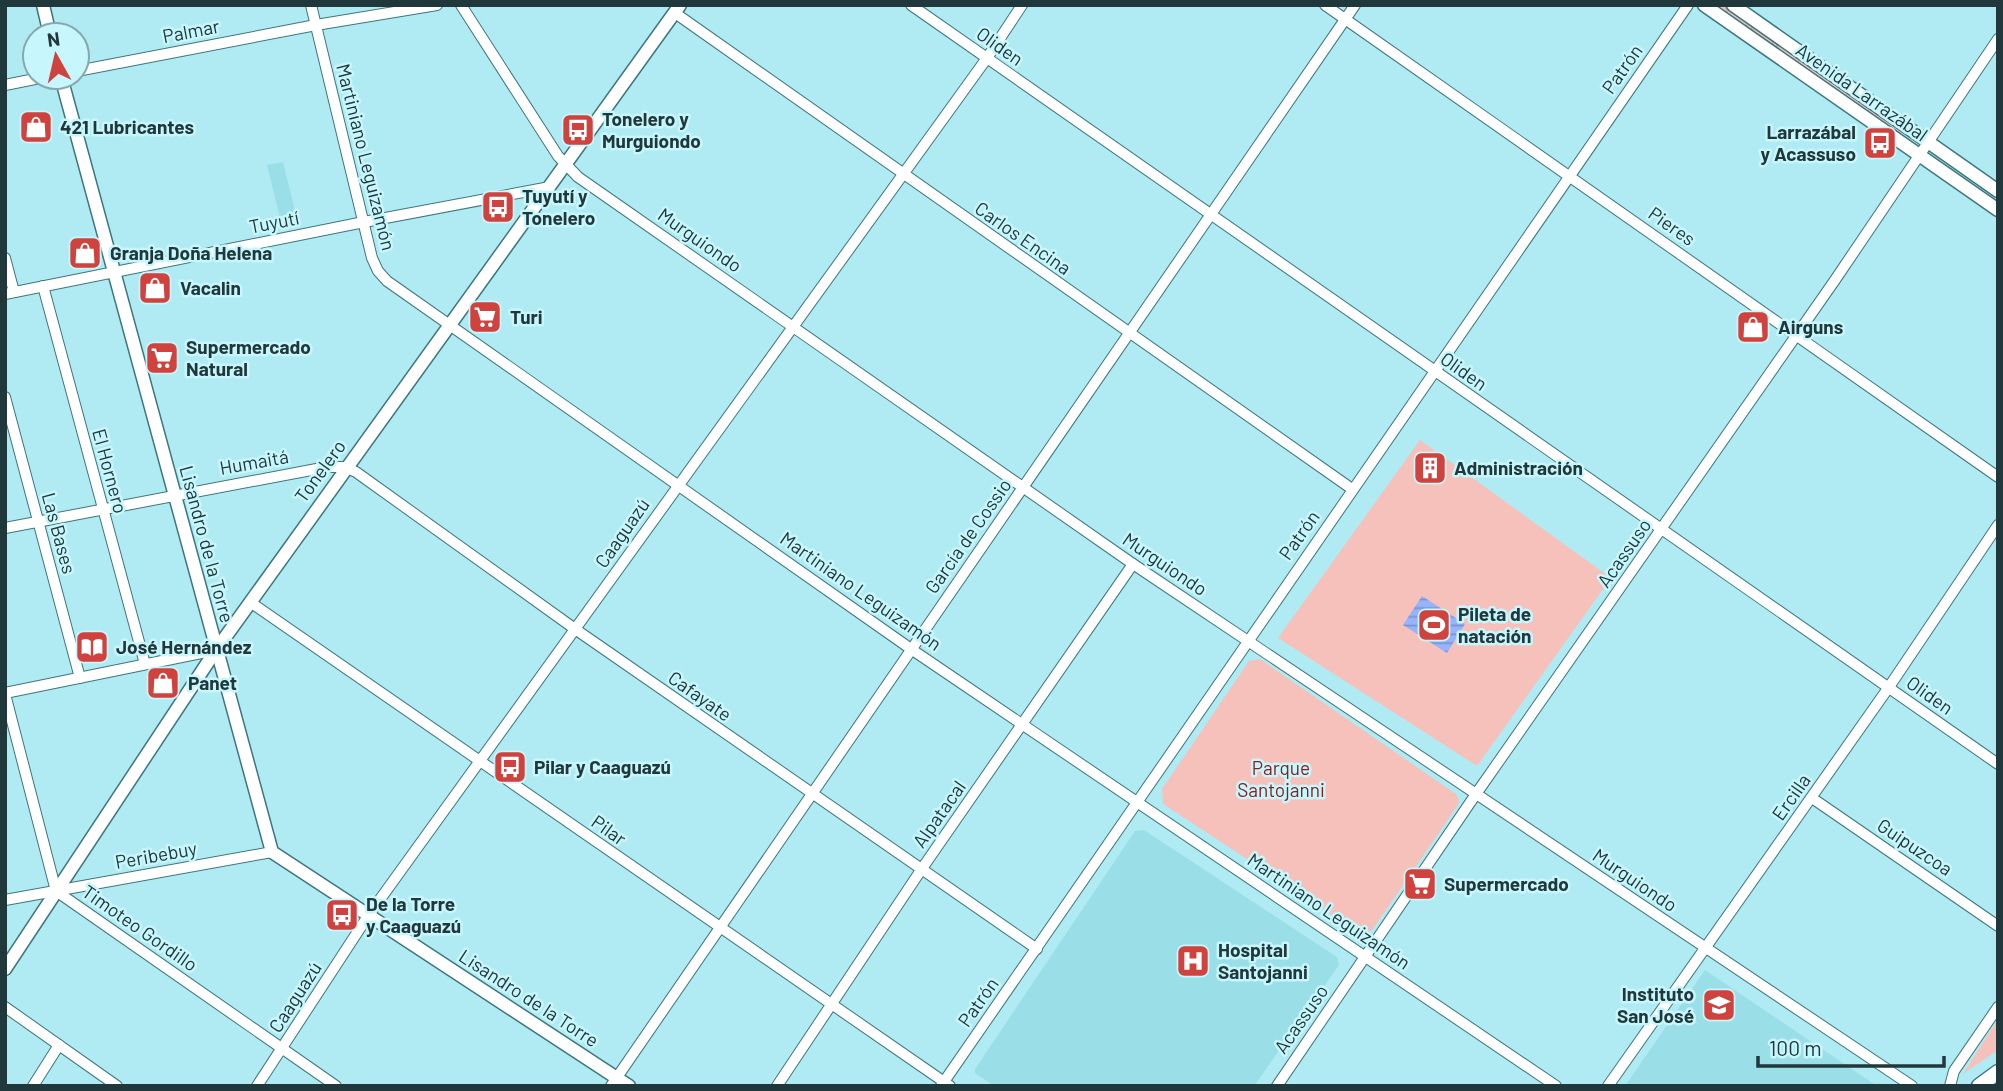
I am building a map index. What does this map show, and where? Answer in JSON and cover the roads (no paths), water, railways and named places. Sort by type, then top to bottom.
[{"type":"main road","points":[[1979,1086],[1998,1072]]},
{"type":"street","name":"Martiniano Leguizamón","points":[[311,5],[372,258],[387,281],[911,649],[1556,1086]]},
{"type":"street","name":"Palmar","points":[[91,68],[316,25],[437,5]]},
{"type":"street","name":"Murguiondo","points":[[461,5],[565,166],[579,177],[1133,564],[1912,1086]]},
{"type":"street","name":"Oliden","points":[[911,5],[1998,764]]},
{"type":"street","name":"Caaguazú","points":[[257,1086],[368,916],[987,58],[1022,5]]},
{"type":"street","name":"Pieres","points":[[1325,5],[1998,477]]},
{"type":"street","name":"García de Cossio","points":[[614,1082],[1354,5]]},
{"type":"street","name":"Patrón","points":[[945,1084],[1136,801],[1688,5]]},
{"type":"street","name":"Avenida Larrazábal","points":[[1704,5],[1998,210]]},
{"type":"street","name":"Avenida Larrazábal","points":[[1733,5],[1998,191]]},
{"type":"street","name":"Tonelero","points":[[5,969],[216,650],[345,467],[678,9]]},
{"type":"street","name":"Carlos Encina","points":[[678,9],[902,174],[1352,489]]},
{"type":"street","name":"Acassuso","points":[[1277,1086],[1476,794],[1835,280],[1998,39]]},
{"type":"street","name":"Lisandro de la Torre","points":[[65,91],[272,852],[614,1082],[629,1086]]},
{"type":"street","name":"Tuyutí","points":[[10,293],[550,187]]},
{"type":"street","points":[[5,258],[10,293]]},
{"type":"street","name":"El Hornero","points":[[43,286],[145,664]]},
{"type":"street","name":"Las Bases","points":[[5,397],[80,678]]},
{"type":"street","name":"Humaitá","points":[[5,528],[327,467],[345,467]]},
{"type":"street","name":"Cafayate","points":[[345,467],[367,479],[811,795],[1037,949]]},
{"type":"street","name":"Ercilla","points":[[1608,1086],[1812,798],[1998,525]]},
{"type":"street","name":"Alpatacal","points":[[776,1086],[921,870],[1133,564]]},
{"type":"street","name":"Pilar","points":[[250,602],[945,1084]]},
{"type":"street","points":[[5,694],[216,650]]},
{"type":"street","name":"Timoteo Gordillo","points":[[5,694],[56,891],[336,1086]]},
{"type":"street","name":"Guipuzcoa","points":[[1812,798],[1998,926]]},
{"type":"street","name":"Peribebuy","points":[[5,900],[272,852]]},
{"type":"street","points":[[5,1007],[117,1086]]},
{"type":"street","points":[[1950,1086],[1954,1071],[1998,1007]]},
{"type":"street","points":[[33,1086],[59,1045]]},
{"type":"water","name":"Pileta de natación","points":[[1422,596],[1465,624],[1447,653],[1403,625]]},
{"type":"place","name":"421 Lubricantes","points":[[36,127]]},
{"type":"place","name":"Tonelero y Murguiondo","points":[[578,130]]},
{"type":"place","name":"Larrazábal y Acassuso","points":[[1880,143]]},
{"type":"place","name":"Tuyutí y Tonelero","points":[[498,207]]},
{"type":"place","name":"Granja Doña Helena","points":[[85,253]]},
{"type":"place","name":"Vacalin","points":[[155,288]]},
{"type":"place","name":"Turi","points":[[485,317]]},
{"type":"place","name":"Airguns","points":[[1753,327]]},
{"type":"place","name":"Supermercado Natural","points":[[162,358]]},
{"type":"place","name":"Administración","points":[[1430,468]]},
{"type":"place","name":"Pileta de natación","points":[[1434,625]]},
{"type":"place","name":"José Hernández","points":[[92,647]]},
{"type":"place","name":"Panet","points":[[163,683]]},
{"type":"place","name":"Pilar y Caaguazú","points":[[510,767]]},
{"type":"place","name":"Supermercado","points":[[1420,884]]},
{"type":"place","name":"De la Torre y Caaguazú","points":[[342,915]]},
{"type":"place","name":"Hospital Santojanni","points":[[1193,961]]},
{"type":"place","name":"Instituto San José","points":[[1719,1005]]},
{"type":"park label","name":"Parque Santojanni","points":[[1281,779]]}]
